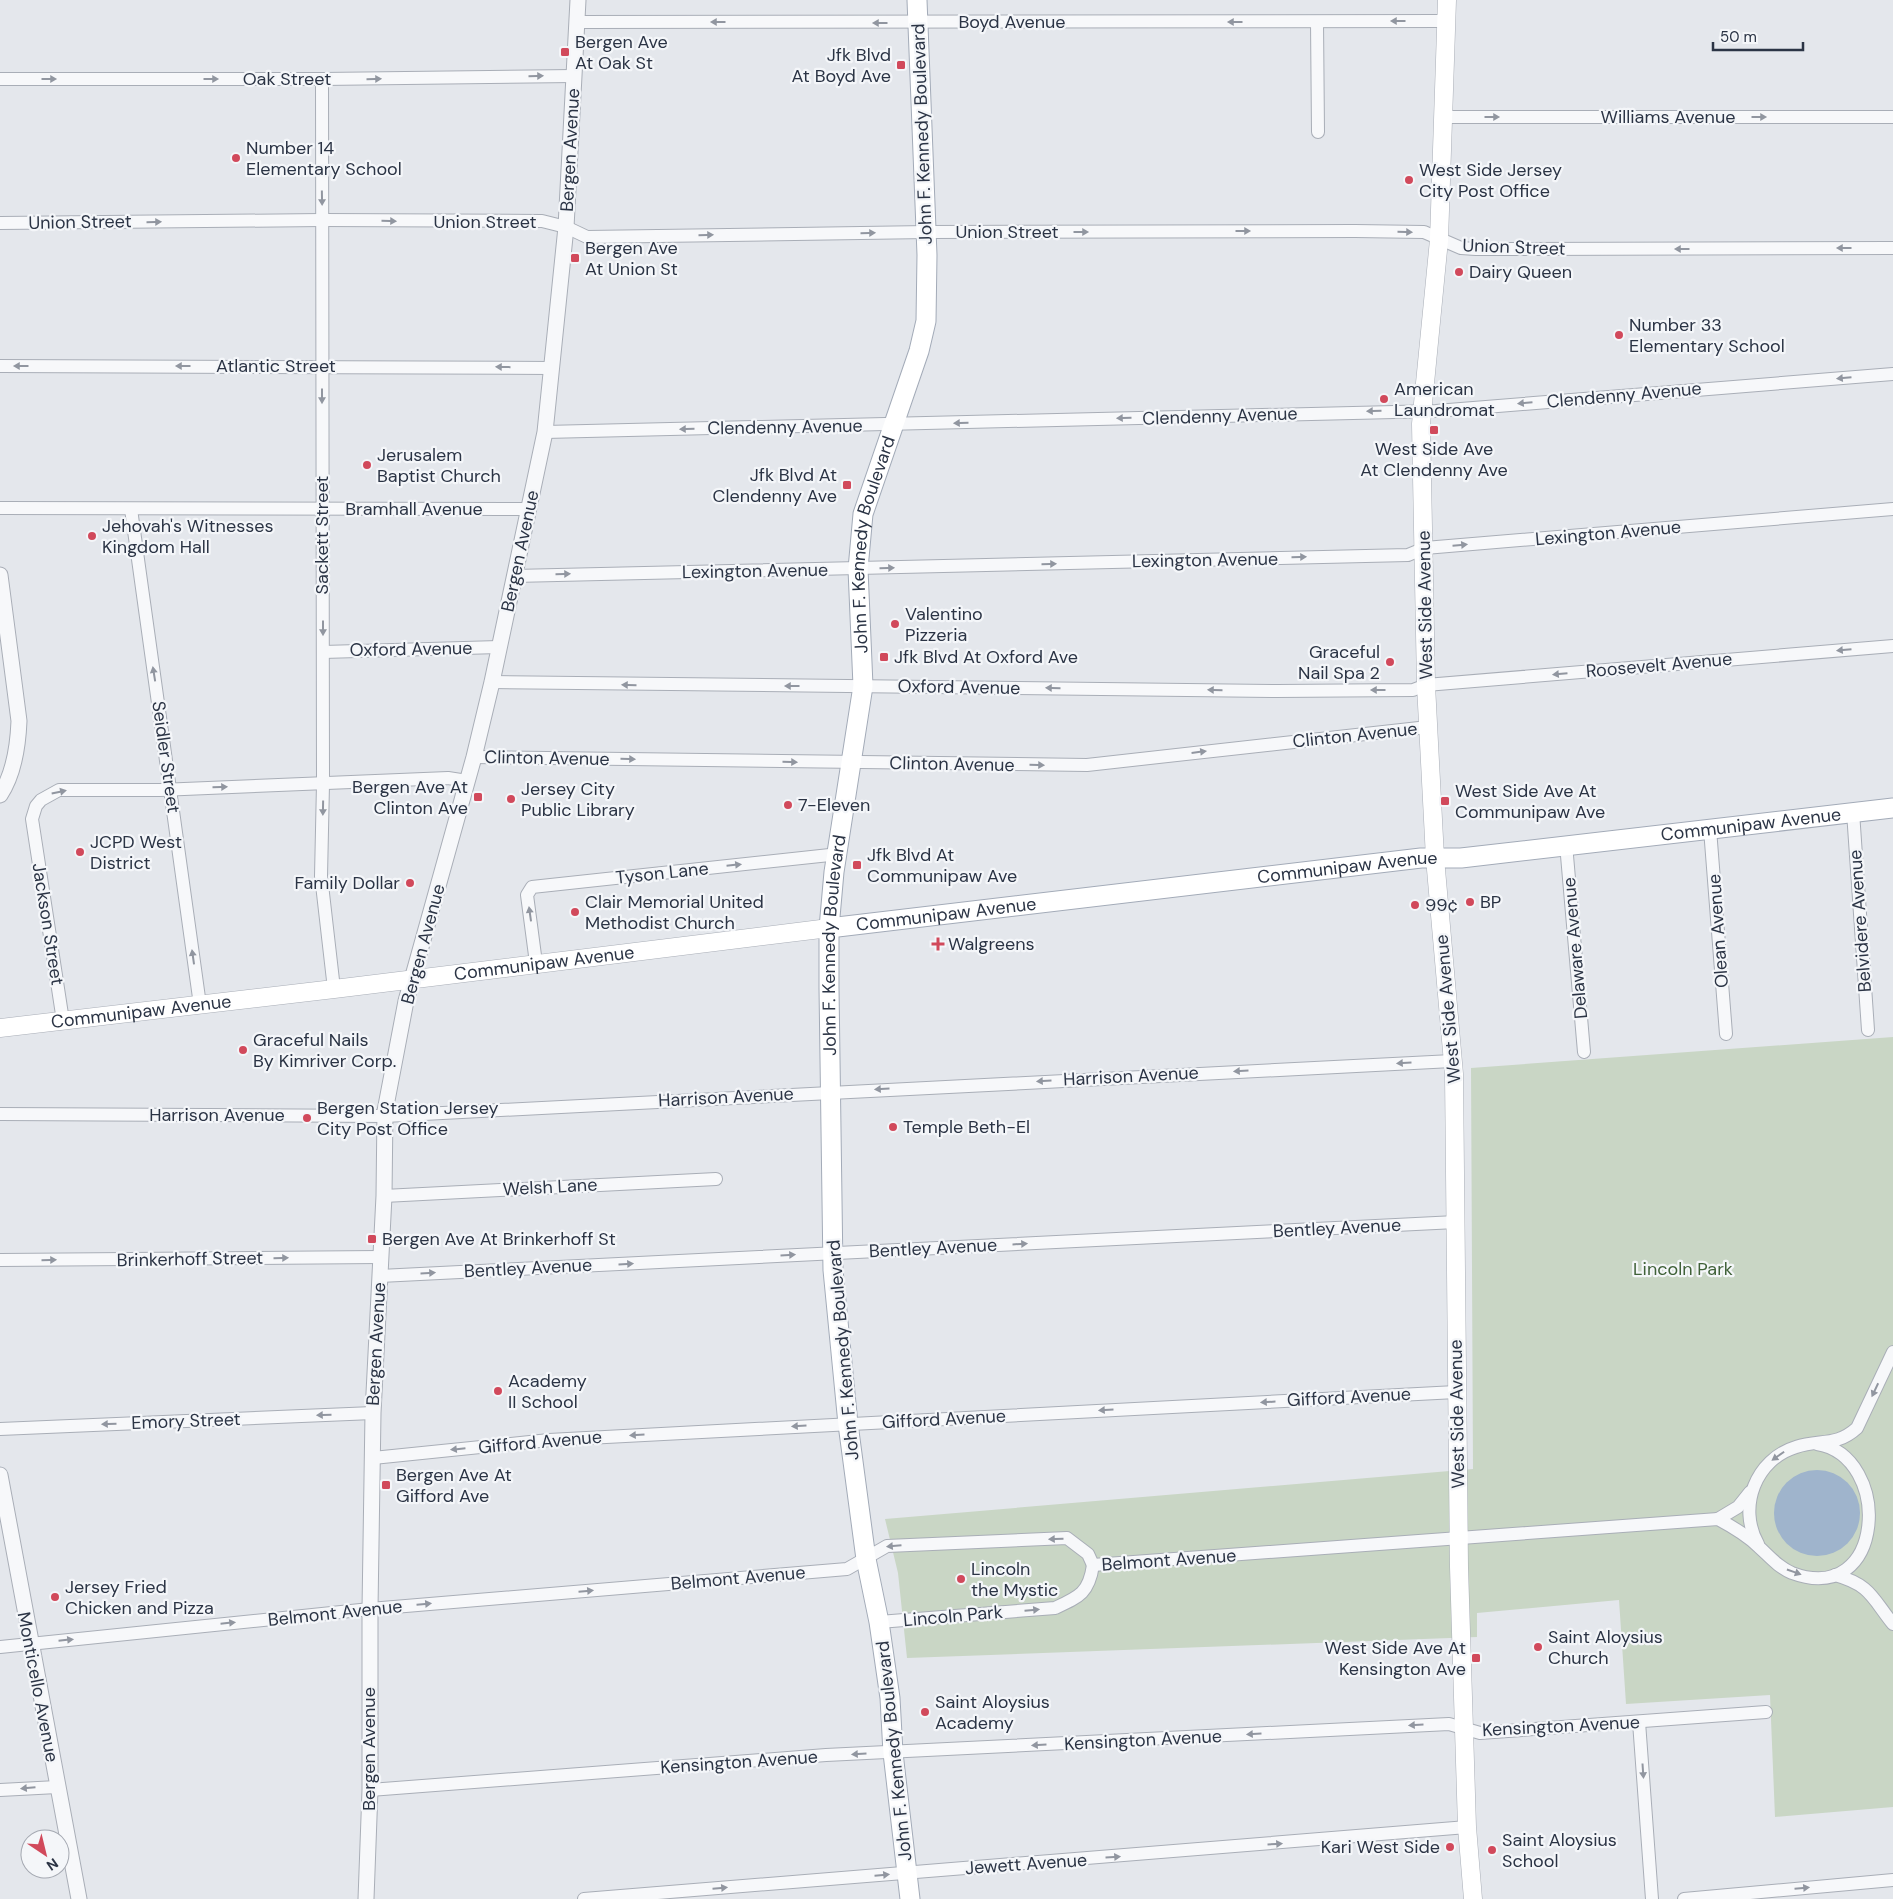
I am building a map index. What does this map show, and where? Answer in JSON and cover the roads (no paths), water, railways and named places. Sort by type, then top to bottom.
[{"type":"main road","name":"John F. Kennedy Boulevard","points":[[910,1899],[893,1753],[890,1698],[879,1622],[866,1559],[848,1424],[833,1254],[829,928],[834,872],[863,686],[858,569],[863,514],[918,351],[926,321],[927,232],[917,0]]},
{"type":"main road","name":"West Side Avenue","points":[[1447,0],[1440,240],[1421,424],[1428,727],[1435,858],[1452,1061],[1456,1222],[1456,1392],[1464,1728],[1467,1827],[1472,1899]]},
{"type":"main road","name":"Communipaw Avenue","points":[[0,1028],[1411,859],[1461,858],[1566,844],[1893,808]]},
{"type":"street","name":"Bergen Avenue","points":[[366,1899],[370,1790],[373,1413],[384,1196],[385,1116],[406,1001],[474,757],[492,682],[545,432],[566,227],[578,0]]},
{"type":"street","name":"Boyd Avenue","points":[[577,22],[1446,21]]},
{"type":"street","points":[[1317,22],[1318,132]]},
{"type":"street","name":"Oak Street","points":[[0,78],[322,80],[574,76]]},
{"type":"street","name":"Sackett Street","points":[[322,80],[323,784],[321,876],[334,989]]},
{"type":"street","name":"Williams Avenue","points":[[1443,117],[1893,117]]},
{"type":"street","name":"Union Street","points":[[0,223],[322,220],[542,221],[566,227],[587,237],[927,232],[1355,231],[1424,232],[1461,248],[1476,249],[1893,248]]},
{"type":"street","name":"Atlantic Street","points":[[0,366],[322,365],[552,368]]},
{"type":"street","name":"Clendenny Avenue","points":[[545,432],[893,425],[1422,410],[1893,374]]},
{"type":"street","name":"Bramhall Avenue","points":[[0,508],[528,510]]},
{"type":"street","name":"Seidler Street","points":[[131,509],[200,1005]]},
{"type":"street","name":"Lexington Avenue","points":[[514,576],[1408,555],[1425,548],[1893,509]]},
{"type":"street","points":[[0,575],[19,721],[12,768],[0,795]]},
{"type":"street","name":"Roosevelt Avenue","points":[[1426,685],[1893,646]]},
{"type":"street","name":"Oxford Avenue","points":[[323,652],[499,647]]},
{"type":"street","name":"Oxford Avenue","points":[[492,682],[1277,691],[1413,690],[1426,685]]},
{"type":"street","name":"Clinton Avenue","points":[[474,757],[1088,765],[1428,727]]},
{"type":"street","name":"Clinton Avenue","points":[[33,826],[32,818],[36,806],[49,794],[59,790],[171,789],[448,778],[468,781]]},
{"type":"street","name":"Belvidere Avenue","points":[[1853,812],[1868,1030]]},
{"type":"street","name":"Jackson Street","points":[[33,826],[63,1021]]},
{"type":"street","name":"Olean Avenue","points":[[1710,829],[1726,1034]]},
{"type":"street","name":"Delaware Avenue","points":[[1566,844],[1584,1052]]},
{"type":"street","name":"Tyson Lane","points":[[536,963],[527,895],[532,887],[838,854]]},
{"type":"street","name":"Harrison Avenue","points":[[0,1114],[385,1116],[1452,1061]]},
{"type":"street","name":"Welsh Lane","points":[[384,1196],[716,1179]]},
{"type":"street","name":"Bentley Avenue","points":[[380,1276],[1456,1222]]},
{"type":"street","name":"Brinkerhoff Street","points":[[0,1260],[380,1257]]},
{"type":"street","points":[[1460,1539],[1718,1519],[1738,1507],[1753,1488],[1762,1470],[1778,1456],[1796,1447],[1847,1437],[1857,1428],[1893,1352]]},
{"type":"street","name":"Gifford Avenue","points":[[373,1458],[549,1440],[1456,1392]]},
{"type":"street","name":"Emory Street","points":[[0,1429],[373,1413]]},
{"type":"street","points":[[1817,1444],[1830,1445],[1856,1458],[1872,1474]]},
{"type":"street","name":"Monticello Avenue","points":[[0,1476],[2,1502],[79,1899]]},
{"type":"street","points":[[1753,1488],[1749,1519],[1760,1548]]},
{"type":"street","points":[[1718,1519],[1740,1531],[1775,1563],[1792,1573],[1806,1576],[1835,1576],[1850,1580],[1870,1591],[1893,1624]]},
{"type":"street","points":[[1835,1576],[1850,1569],[1869,1552],[1879,1536],[1881,1523]]},
{"type":"street","name":"Belmont Avenue","points":[[0,1647],[370,1609],[847,1569],[887,1546],[1067,1538],[1088,1554],[1093,1565],[1460,1539]]},
{"type":"street","name":"Lincoln Park","points":[[879,1622],[1055,1608],[1076,1598],[1090,1582],[1093,1565]]},
{"type":"street","name":"Kensington Avenue","points":[[370,1790],[817,1756],[1449,1724],[1480,1733],[1766,1712]]},
{"type":"street","points":[[1639,1722],[1652,1899]]},
{"type":"street","points":[[0,1790],[57,1787]]},
{"type":"street","name":"Jewett Avenue","points":[[584,1899],[1467,1827]]},
{"type":"street","points":[[1684,1899],[1893,1880]]},
{"type":"water","points":[[1817,1470],[1833,1474],[1847,1483],[1856,1497],[1860,1513],[1856,1529],[1847,1543],[1833,1552],[1817,1556],[1801,1552],[1787,1543],[1778,1529],[1774,1513],[1778,1497],[1787,1483],[1801,1474]]},
{"type":"place","name":"Bergen Ave At Oak St","points":[[565,52]]},
{"type":"place","name":"Jfk Blvd At Boyd Ave","points":[[901,65]]},
{"type":"place","name":"Number 14 Elementary School","points":[[236,158]]},
{"type":"place","name":"West Side Jersey City Post Office","points":[[1409,180]]},
{"type":"place","name":"Bergen Ave At Union St","points":[[575,258]]},
{"type":"place","name":"Dairy Queen","points":[[1459,272]]},
{"type":"place","name":"Number 33 Elementary School","points":[[1619,335]]},
{"type":"place","name":"American Laundromat","points":[[1384,399]]},
{"type":"place","name":"West Side Ave At Clendenny Ave","points":[[1434,430]]},
{"type":"place","name":"Jerusalem Baptist Church","points":[[367,465]]},
{"type":"place","name":"Jfk Blvd At Clendenny Ave","points":[[847,485]]},
{"type":"place","name":"Jehovah's Witnesses Kingdom Hall","points":[[92,536]]},
{"type":"place","name":"Valentino Pizzeria","points":[[895,624]]},
{"type":"place","name":"Jfk Blvd At Oxford Ave","points":[[884,657]]},
{"type":"place","name":"Graceful Nail Spa 2","points":[[1390,662]]},
{"type":"place","name":"Bergen Ave At Clinton Ave","points":[[478,797]]},
{"type":"place","name":"Jersey City Public Library","points":[[511,799]]},
{"type":"place","name":"West Side Ave At Communipaw Ave","points":[[1445,801]]},
{"type":"place","name":"7-Eleven","points":[[788,805]]},
{"type":"place","name":"JCPD West District","points":[[80,852]]},
{"type":"place","name":"Jfk Blvd At Communipaw Ave","points":[[857,865]]},
{"type":"place","name":"Family Dollar","points":[[410,883]]},
{"type":"place","name":"BP","points":[[1470,902]]},
{"type":"place","name":"99¢","points":[[1415,905]]},
{"type":"place","name":"Clair Memorial United Methodist Church","points":[[575,912]]},
{"type":"place","name":"Walgreens","points":[[938,944]]},
{"type":"place","name":"Graceful Nails By Kimriver Corp.","points":[[243,1050]]},
{"type":"place","name":"Bergen Station Jersey City Post Office","points":[[307,1118]]},
{"type":"place","name":"Temple Beth-El","points":[[893,1127]]},
{"type":"place","name":"Bergen Ave At Brinkerhoff St","points":[[372,1239]]},
{"type":"place","name":"Academy II School","points":[[498,1391]]},
{"type":"place","name":"Bergen Ave At Gifford Ave","points":[[386,1485]]},
{"type":"place","name":"Lincoln the Mystic","points":[[961,1579]]},
{"type":"place","name":"Jersey Fried Chicken and Pizza","points":[[55,1597]]},
{"type":"place","name":"Saint Aloysius Church","points":[[1538,1647]]},
{"type":"place","name":"West Side Ave At Kensington Ave","points":[[1476,1658]]},
{"type":"place","name":"Saint Aloysius Academy","points":[[925,1712]]},
{"type":"place","name":"Kari West Side","points":[[1450,1847]]},
{"type":"place","name":"Saint Aloysius School","points":[[1492,1850]]}]
